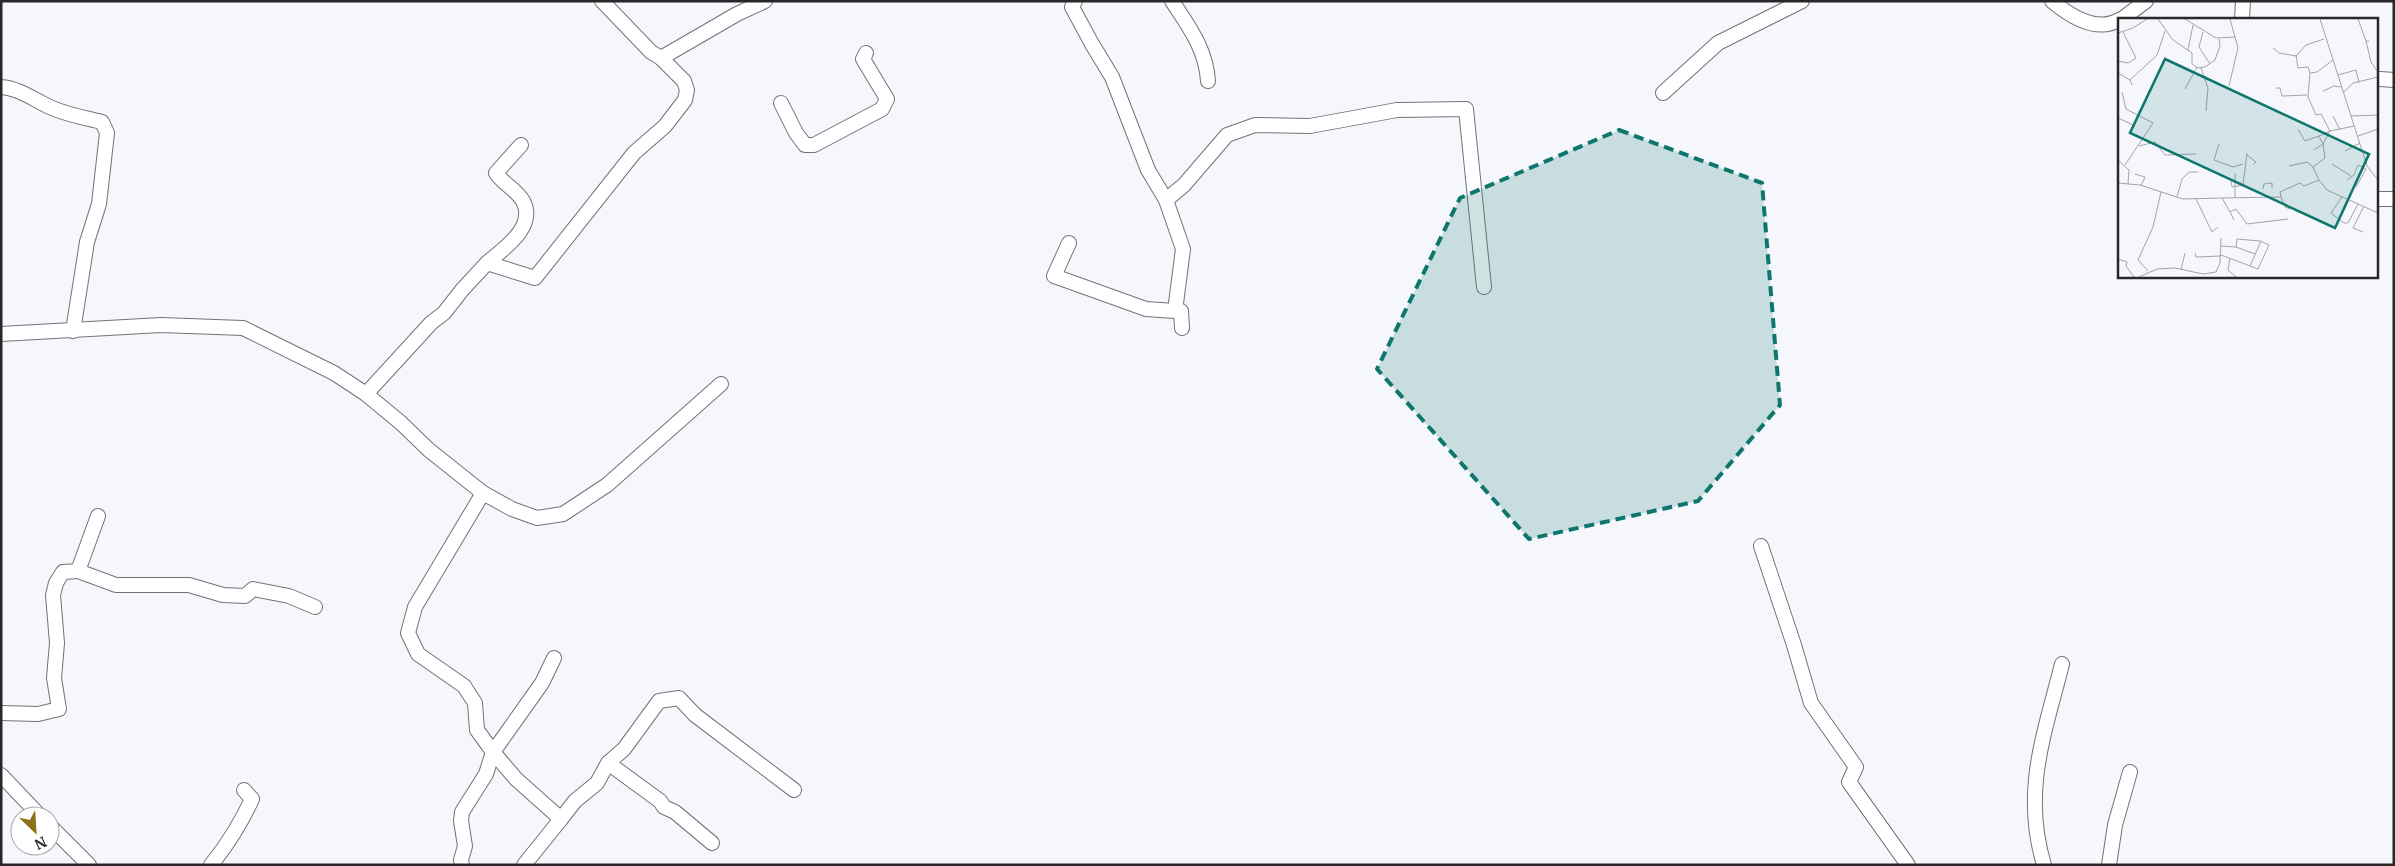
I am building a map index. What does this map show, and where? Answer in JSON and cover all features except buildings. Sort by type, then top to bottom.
[{"type":"street","points":[[487,263],[535,278],[634,153],[666,126],[685,100],[687,90],[684,81],[661,58],[651,52],[602,1]]},
{"type":"street","points":[[661,58],[737,14],[765,1]]},
{"type":"street","points":[[1075,1],[1072,7],[1112,76],[1148,170],[1166,200],[1183,250],[1175,311]]},
{"type":"street","points":[[1172,1],[1197,38],[1207,65],[1208,81]]},
{"type":"street","points":[[1663,93],[1718,43],[1802,1]]},
{"type":"street","points":[[2052,1],[2068,14],[2092,24],[2102,26],[2118,20]]},
{"type":"street","points":[[2123,18],[2146,1]]},
{"type":"street","points":[[2242,18],[2243,1]]},
{"type":"street","points":[[781,103],[796,133],[806,145],[814,145],[882,109],[887,99],[863,59],[866,52]]},
{"type":"street","points":[[1,87],[12,88],[55,109],[102,122],[107,133],[99,204],[87,242],[73,331]]},
{"type":"street","points":[[1166,200],[1184,185],[1227,135],[1255,125],[1310,126],[1397,110],[1466,109],[1484,287]]},
{"type":"street","points":[[366,394],[431,323],[444,313],[487,263],[522,230],[526,214],[524,202],[496,173],[521,145]]},
{"type":"street","points":[[2378,199],[2394,199]]},
{"type":"street","points":[[1069,243],[1054,276],[1146,309],[1181,311],[1182,328]]},
{"type":"street","points":[[1,334],[161,324],[243,328],[334,373],[366,394],[401,423],[429,450],[483,493],[537,518],[563,514],[607,485],[721,384]]},
{"type":"street","points":[[483,493],[415,607],[408,633],[418,654],[464,686],[475,703],[477,730],[493,752],[516,779],[561,819]]},
{"type":"street","points":[[78,571],[98,516]]},
{"type":"street","points":[[1761,546],[1811,702],[1856,767],[1849,782],[1908,865]]},
{"type":"street","points":[[1,713],[38,714],[59,709],[54,678],[57,643],[53,595],[56,583],[63,572],[78,571],[116,585],[188,585],[223,595],[245,596],[253,589],[289,596],[315,607]]},
{"type":"street","points":[[462,865],[461,860],[465,846],[461,821],[462,812],[486,774],[493,752],[542,684],[554,658]]},
{"type":"street","points":[[2044,865],[2036,838],[2034,795],[2036,767],[2062,664]]},
{"type":"street","points":[[524,865],[575,801],[597,783],[608,763],[624,749],[658,701],[679,698],[695,715],[794,790]]},
{"type":"street","points":[[608,763],[660,801],[664,807],[675,812],[712,844]]},
{"type":"street","points":[[2109,865],[2115,825],[2130,772]]},
{"type":"street","points":[[1,775],[30,806]]},
{"type":"street","points":[[211,865],[238,827],[252,799],[244,790]]},
{"type":"street","points":[[60,836],[89,865]]},
{"type":"highlighted area","points":[[1619,130],[1762,183],[1780,405],[1698,501],[1529,539],[1377,369],[1460,198]]}]
